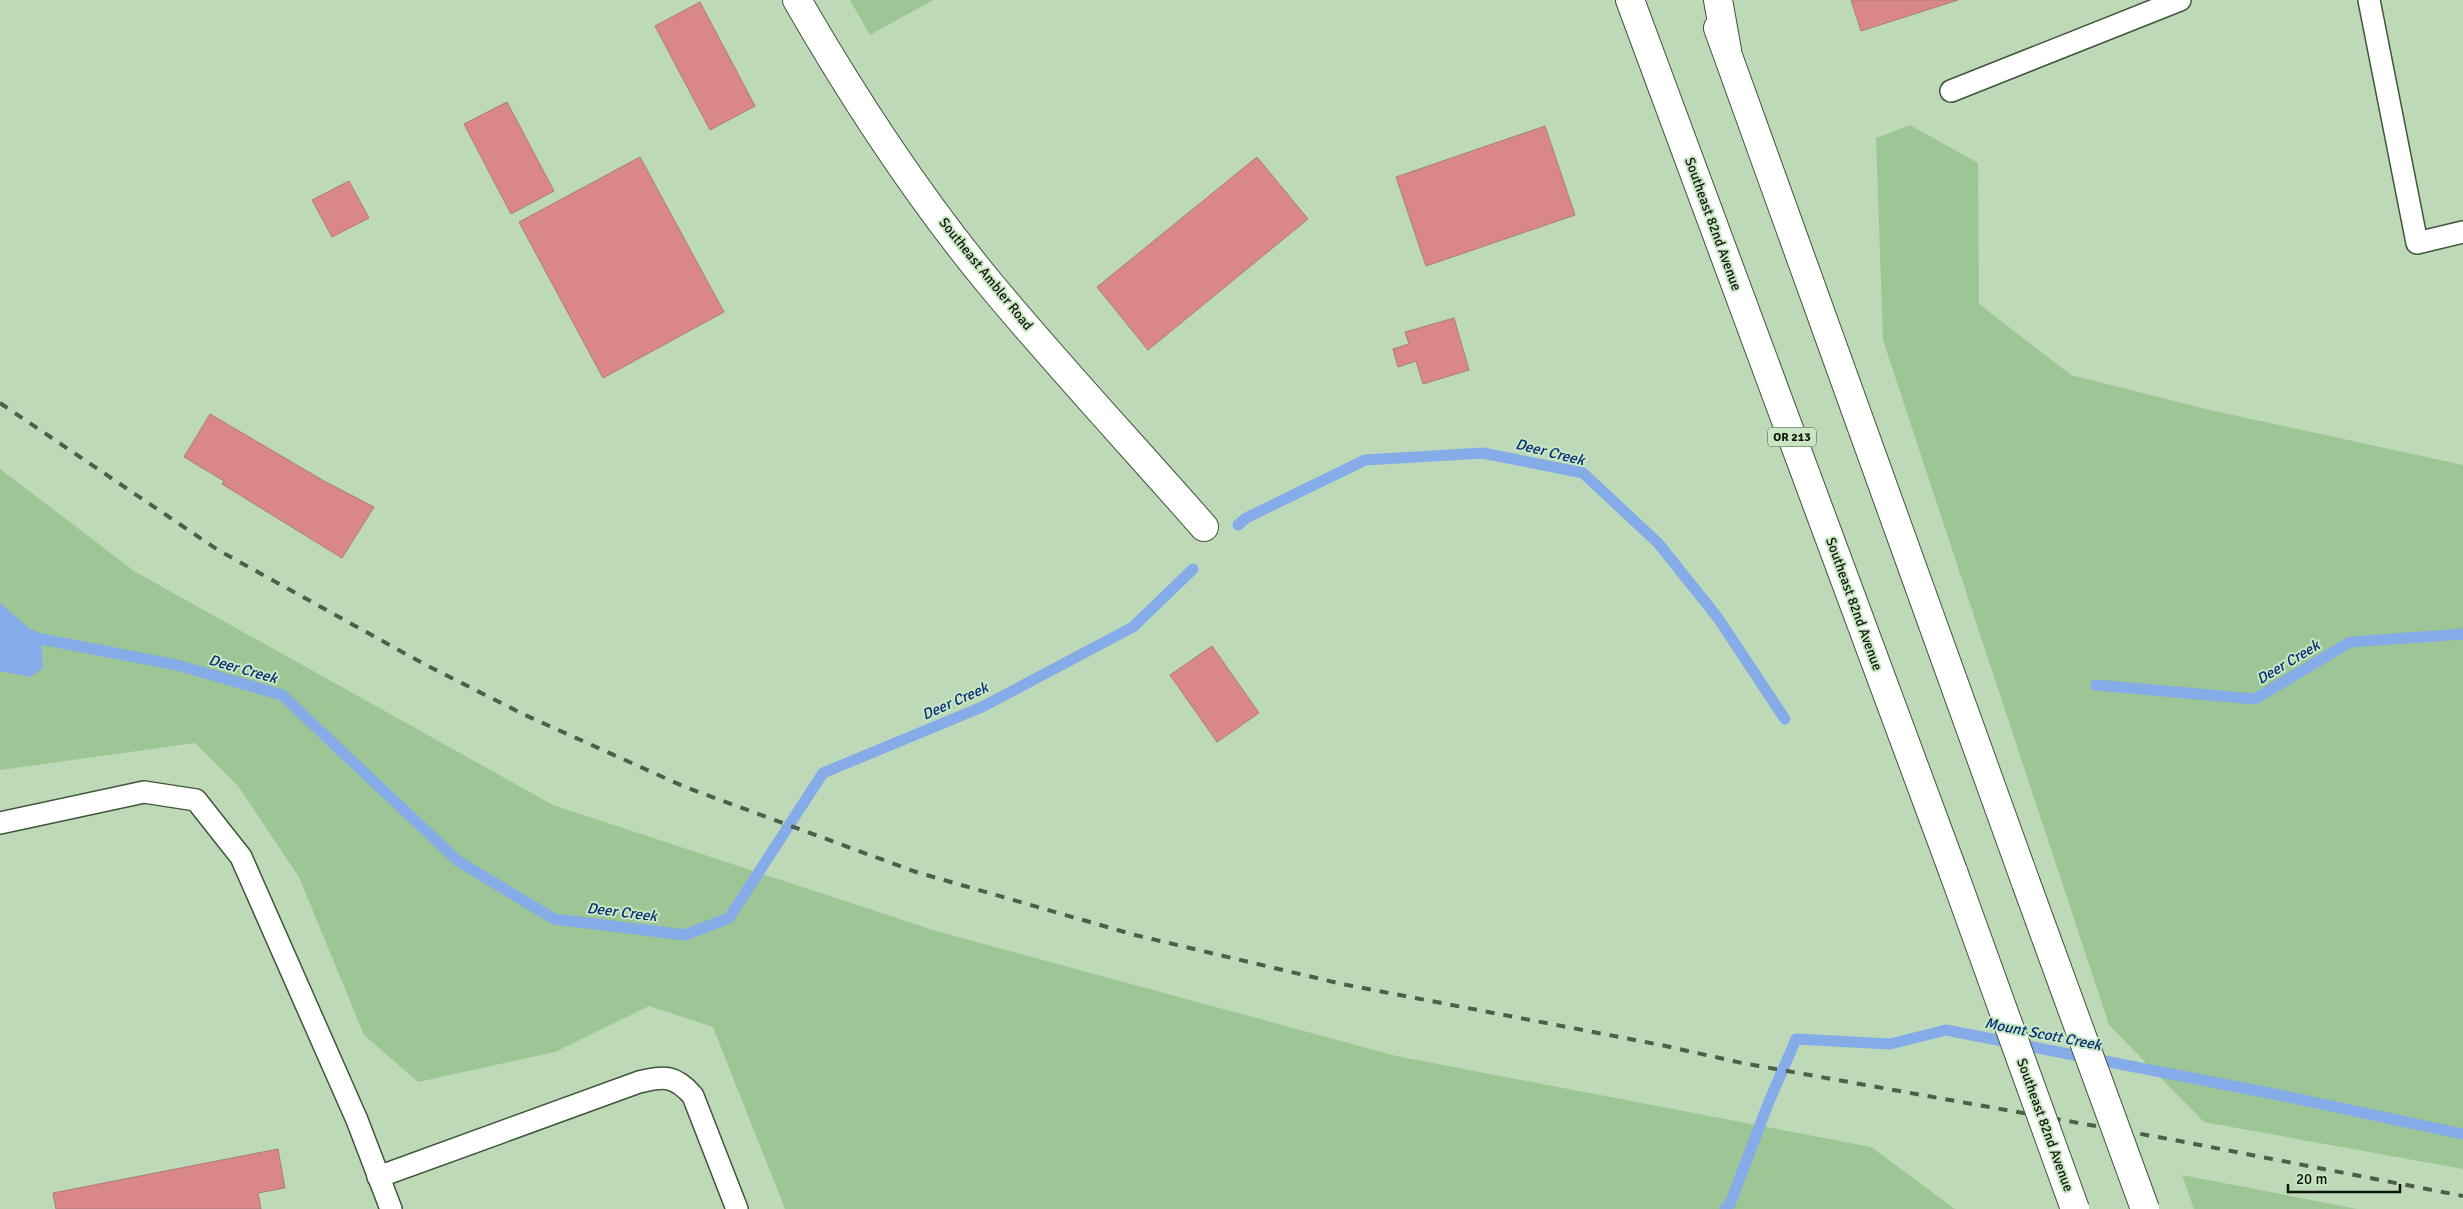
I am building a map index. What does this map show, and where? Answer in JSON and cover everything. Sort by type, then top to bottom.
[{"type":"main road","name":"Southeast Ambler Road","points":[[797,0],[866,112],[917,189],[985,277],[1204,527]]},
{"type":"main road","name":"Southeast 82nd Avenue","points":[[1630,0],[1954,874],[2075,1209]]},
{"type":"main road","points":[[1708,0],[2145,1209]]},
{"type":"main road","points":[[1718,0],[1727,50]]},
{"type":"lane","points":[[1951,91],[2180,0]]},
{"type":"lane","points":[[2369,0],[2417,243],[2463,232]]},
{"type":"lane","points":[[0,823],[144,792],[196,800],[241,857],[357,1120],[390,1209]]},
{"type":"lane","points":[[378,1177],[639,1082],[662,1077],[681,1082],[693,1096],[737,1209]]},
{"type":"green space","points":[[850,0],[933,0],[870,35]]},
{"type":"green space","points":[[1910,125],[1978,163],[1979,304],[2071,375],[2214,411],[2463,465],[2463,1169],[2204,1122],[2109,1025],[1883,340],[1876,138]]},
{"type":"green space","points":[[0,469],[134,571],[553,805],[936,931],[1396,1056],[1871,1147],[1955,1209],[785,1209],[713,1027],[649,1006],[555,1052],[418,1082],[364,1035],[299,877],[238,786],[195,743],[0,770]]},
{"type":"green space","points":[[2182,1175],[2357,1209],[2194,1209]]},
{"type":"water","points":[[0,603],[41,639],[43,668],[31,677],[0,671]]},
{"type":"building","points":[[1851,0],[1958,0],[1861,31]]},
{"type":"building","points":[[700,2],[755,106],[710,130],[655,26]]},
{"type":"building","points":[[507,102],[554,191],[511,214],[464,124]]},
{"type":"building","points":[[1545,126],[1575,215],[1426,266],[1396,177]]},
{"type":"building","points":[[640,157],[724,312],[603,378],[519,222]]},
{"type":"building","points":[[1257,157],[1308,219],[1148,350],[1097,287]]},
{"type":"building","points":[[349,181],[369,218],[332,237],[312,200]]},
{"type":"building","points":[[1454,318],[1469,370],[1423,384],[1416,361],[1398,367],[1393,349],[1409,344],[1405,332]]},
{"type":"building","points":[[210,414],[324,481],[374,507],[342,558],[222,484],[224,481],[184,457]]},
{"type":"building","points":[[1212,646],[1259,713],[1217,742],[1170,675]]},
{"type":"building","points":[[278,1149],[285,1188],[258,1193],[261,1209],[56,1209],[53,1193]]},
{"type":"waterway","name":"Deer Creek","points":[[1238,525],[1246,518],[1365,460],[1483,453],[1583,473],[1658,543],[1718,618],[1785,719]]},
{"type":"waterway","name":"Deer Creek","points":[[0,624],[41,639],[177,665],[282,695],[458,861],[554,919],[685,935],[729,918],[823,773],[982,707],[1133,627],[1193,569]]},
{"type":"waterway","name":"Deer Creek","points":[[2096,685],[2255,699],[2350,642],[2463,634]]},
{"type":"waterway","name":"Mount Scott Creek","points":[[1725,1209],[1730,1204],[1768,1104],[1796,1039],[1890,1044],[1946,1030],[2279,1095],[2463,1134]]},
{"type":"railway","points":[[0,403],[218,550],[424,664],[525,715],[685,787],[916,872],[1135,935],[1342,984],[1661,1045],[1742,1063],[2169,1139],[2463,1196]]}]
